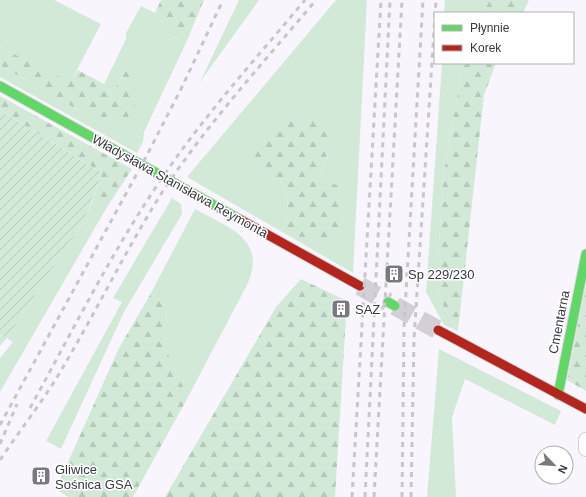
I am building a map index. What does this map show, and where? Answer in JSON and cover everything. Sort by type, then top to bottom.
[{"type":"street","name":"Władysława Stanisława Reymonta","points":[[0,86],[360,286]]},
{"type":"street","name":"Cmentarna","points":[[558,395],[586,254]]},
{"type":"street","points":[[438,330],[586,409]]},
{"type":"street","points":[[586,440],[586,449]]},
{"type":"green space","points":[[0,0],[54,0],[101,24],[70,83],[0,47]]},
{"type":"green space","points":[[161,0],[204,0],[185,45],[174,37],[155,13]]},
{"type":"green space","points":[[239,0],[259,0],[200,82]]},
{"type":"green space","points":[[336,0],[367,0],[353,273],[187,177]],"holes":[[[332,137],[320,177],[286,226],[288,199],[280,179]]]},
{"type":"green space","points":[[445,0],[490,0],[484,12],[444,12]]},
{"type":"green space","points":[[490,0],[529,0],[523,12],[484,12]]},
{"type":"green space","points":[[141,6],[155,13],[174,37],[185,45],[144,132],[143,142],[137,153],[0,77],[0,65],[92,118],[99,125],[103,117],[123,121],[129,63],[112,94],[104,84],[126,39],[126,33]]},
{"type":"green space","points":[[0,47],[70,82],[78,70],[104,84],[112,94],[129,63],[133,70],[135,110],[123,121],[103,117],[99,125],[92,118],[0,65]]},
{"type":"green space","points":[[442,64],[463,64],[444,173],[438,256],[438,289],[444,307],[458,331],[444,325],[426,292]]},
{"type":"green space","points":[[463,64],[496,64],[484,95],[458,331],[444,307],[438,289],[438,256],[444,173]]},
{"type":"green space","points":[[0,96],[132,169],[107,207],[93,199],[102,173],[0,110]]},
{"type":"green space","points":[[0,110],[102,173],[85,219],[7,338],[0,335]]},
{"type":"green space","points":[[317,116],[332,137],[320,177],[342,188],[339,234],[306,242],[286,226],[288,199],[280,179],[254,166],[257,144],[284,120]]},
{"type":"green space","points":[[172,198],[181,204],[182,214],[124,312],[61,449],[46,441],[122,302],[113,298]]},
{"type":"green space","points":[[93,199],[107,207],[0,392],[0,358],[13,342],[7,338],[85,219]]},
{"type":"green space","points":[[195,209],[232,229],[242,237],[249,246],[253,256],[252,269],[247,285],[188,397],[165,348],[167,307],[151,293]]},
{"type":"green space","points":[[301,279],[347,301],[335,497],[165,497],[276,307]]},
{"type":"green space","points":[[586,284],[586,391],[567,380]]},
{"type":"green space","points":[[151,293],[167,307],[165,348],[188,397],[133,497],[68,497],[56,489],[119,348]]},
{"type":"green space","points":[[0,335],[7,338],[0,346]]},
{"type":"green space","points":[[439,349],[561,411],[555,425],[465,379],[452,417],[456,497],[427,497]]},
{"type":"tunnel","points":[[360,286],[388,302]]},
{"type":"tunnel","points":[[395,306],[438,330]]},
{"type":"railway","points":[[0,425],[147,155],[182,87],[223,0]]},
{"type":"railway","points":[[30,408],[106,268],[156,187],[209,114],[305,0]]},
{"type":"railway","points":[[0,460],[59,375],[138,233],[180,166],[217,117],[316,0]]},
{"type":"railway","points":[[352,497],[381,0]]},
{"type":"railway","points":[[365,497],[390,0]]},
{"type":"railway","points":[[374,497],[402,0]]},
{"type":"railway","points":[[402,497],[404,327],[423,0]]},
{"type":"railway","points":[[435,12],[436,0]]},
{"type":"railway","points":[[411,497],[414,339],[434,31]]},
{"type":"railway","points":[[0,444],[17,404]]},
{"type":"traffic: fast","points":[[0,86],[241,220]]},
{"type":"traffic: fast","points":[[558,395],[586,254]]},
{"type":"traffic: fast","points":[[388,302],[395,306]]},
{"type":"traffic: jam","points":[[241,220],[360,286]]},
{"type":"traffic: jam","points":[[438,330],[586,409]]},
{"type":"place","name":"Sp 229/230","points":[[394,274]]},
{"type":"place","name":"SAZ","points":[[341,309]]},
{"type":"place","name":"Gliwice Sośnica GSA","points":[[41,476]]}]
